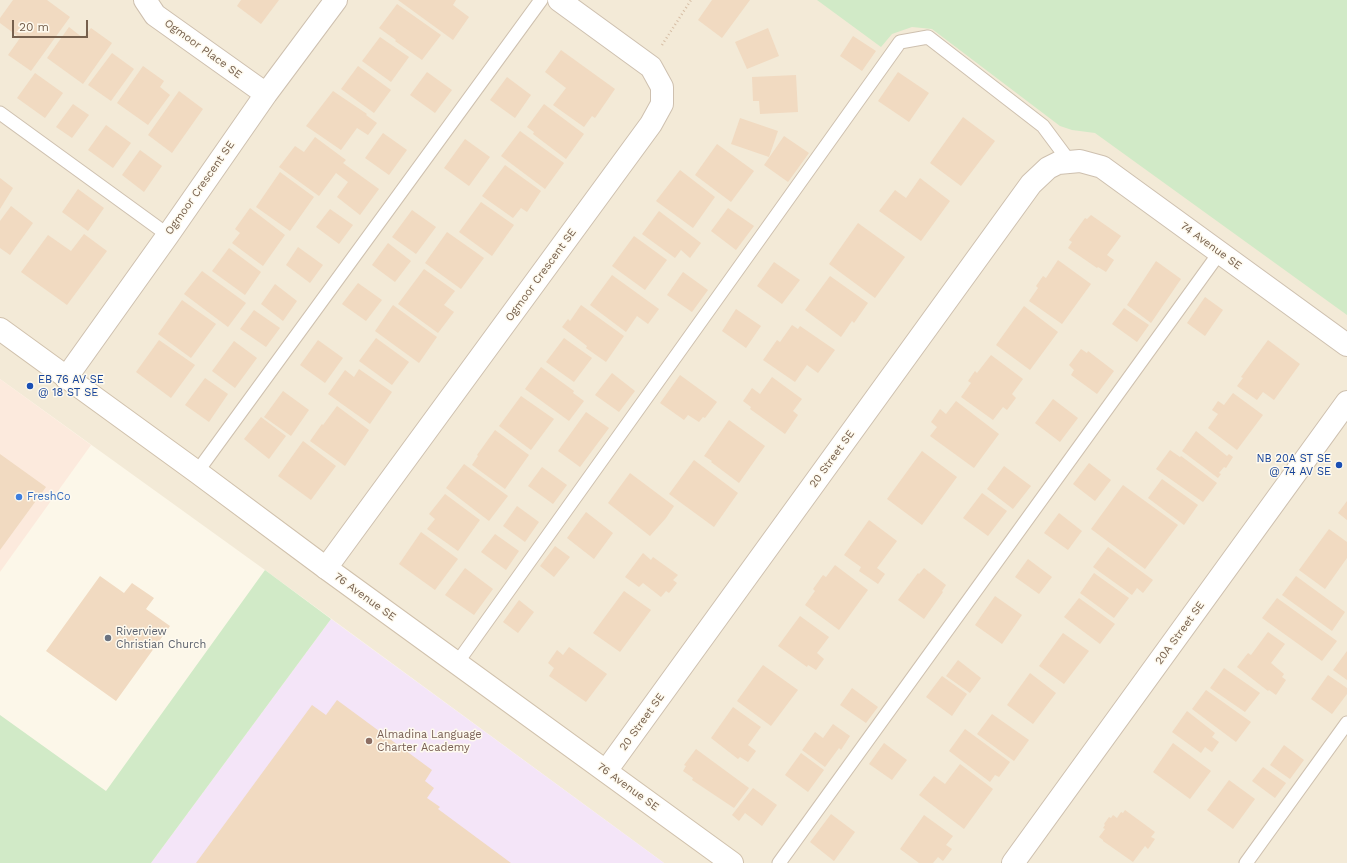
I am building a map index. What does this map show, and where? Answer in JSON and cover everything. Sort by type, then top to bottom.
[{"type":"street","name":"Ogmoor Place SE","points":[[145,0],[155,15],[266,94]]},
{"type":"street","name":"Ogmoor Crescent SE","points":[[66,378],[266,94],[336,0]]},
{"type":"street","name":"Ogmoor Crescent SE","points":[[326,568],[651,124],[662,104],[662,87],[651,67],[559,0]]},
{"type":"street","name":"74 Avenue SE","points":[[1069,161],[1080,161],[1102,167],[1347,345]]},
{"type":"street","name":"20 Street SE","points":[[606,771],[1031,184],[1048,168],[1058,163],[1069,161]]},
{"type":"street","name":"76 Avenue SE","points":[[0,330],[732,863]]},
{"type":"street","name":"20A Street SE","points":[[1013,863],[1347,402]]},
{"type":"lane","points":[[197,472],[541,0]]},
{"type":"lane","points":[[457,663],[900,42],[928,37],[1043,126],[1069,161]]},
{"type":"lane","points":[[0,113],[168,235]]},
{"type":"lane","points":[[779,863],[1220,252]]},
{"type":"lane","points":[[1246,863],[1347,723]]},
{"type":"path","points":[[646,63],[664,42],[691,0]]},
{"type":"shaded area","points":[[0,0],[1347,0],[1347,863],[664,863],[265,570],[0,379]]},
{"type":"shaded area","points":[[0,379],[91,445],[0,572]]},
{"type":"shaded area","name":"Almadina Language Charter Academy","points":[[331,619],[664,863],[151,863]]},
{"type":"green space","points":[[817,0],[1347,0],[1347,315],[1095,133],[1072,130],[1060,126],[932,29],[912,27],[892,34],[881,47]]},
{"type":"green space","points":[[265,570],[331,619],[151,863],[0,863],[0,715],[106,791]]},
{"type":"building","points":[[13,0],[47,0],[70,17],[31,71],[8,55],[20,38],[0,23],[0,18]]},
{"type":"building","points":[[241,0],[279,0],[261,24],[237,6]]},
{"type":"building","points":[[398,0],[456,0],[453,5],[469,17],[453,40]]},
{"type":"building","points":[[712,0],[750,0],[722,38],[698,20]]},
{"type":"building","points":[[397,4],[441,35],[422,60],[379,28]]},
{"type":"building","points":[[69,27],[83,38],[91,28],[112,43],[83,84],[47,58]]},
{"type":"building","points":[[768,28],[779,56],[747,69],[735,42]]},
{"type":"building","points":[[853,36],[876,51],[862,71],[840,56]]},
{"type":"building","points":[[380,37],[409,57],[391,82],[362,61]]},
{"type":"building","points":[[561,50],[615,89],[595,118],[592,116],[584,127],[553,105],[566,88],[545,72]]},
{"type":"building","points":[[112,53],[134,69],[111,101],[88,85]]},
{"type":"building","points":[[143,66],[164,81],[160,87],[170,95],[148,125],[117,103]]},
{"type":"building","points":[[358,66],[391,90],[374,113],[341,89]]},
{"type":"building","points":[[427,72],[452,90],[435,113],[410,95]]},
{"type":"building","points":[[898,72],[929,93],[909,122],[878,101]]},
{"type":"building","points":[[35,73],[63,93],[45,118],[17,98]]},
{"type":"building","points":[[796,75],[798,112],[760,114],[759,101],[753,101],[752,77]]},
{"type":"building","points":[[507,77],[531,95],[515,118],[490,100]]},
{"type":"building","points":[[179,91],[203,109],[172,153],[148,135]]},
{"type":"building","points":[[333,91],[367,114],[366,115],[377,123],[368,135],[357,128],[341,150],[306,126]]},
{"type":"building","points":[[73,104],[89,115],[72,138],[56,127]]},
{"type":"building","points":[[544,104],[584,134],[566,159],[533,134],[534,132],[527,127]]},
{"type":"building","points":[[963,117],[995,141],[961,186],[930,163]]},
{"type":"building","points":[[740,118],[778,131],[769,157],[731,144]]},
{"type":"building","points":[[106,125],[131,143],[113,168],[88,150]]},
{"type":"building","points":[[520,131],[564,163],[545,189],[501,156]]},
{"type":"building","points":[[383,133],[407,150],[389,175],[365,158]]},
{"type":"building","points":[[784,136],[809,153],[788,182],[764,165]]},
{"type":"building","points":[[315,137],[346,160],[343,163],[379,189],[360,215],[337,197],[348,182],[336,173],[319,196],[279,167],[295,146],[304,152]]},
{"type":"building","points":[[465,139],[490,157],[469,186],[444,168]]},
{"type":"building","points":[[717,144],[754,171],[731,202],[695,175]]},
{"type":"building","points":[[140,150],[162,166],[144,192],[122,175]]},
{"type":"building","points":[[505,165],[541,191],[527,212],[521,208],[513,218],[482,196]]},
{"type":"building","points":[[680,170],[715,197],[693,228],[656,201]]},
{"type":"building","points":[[280,172],[314,197],[290,231],[256,207]]},
{"type":"building","points":[[0,178],[13,188],[0,209]]},
{"type":"building","points":[[920,178],[950,201],[921,241],[879,211],[895,190],[906,198]]},
{"type":"building","points":[[78,189],[104,208],[88,231],[62,212]]},
{"type":"building","points":[[481,202],[514,225],[492,256],[459,232]]},
{"type":"building","points":[[11,206],[33,223],[10,255],[0,248],[0,221]]},
{"type":"building","points":[[250,208],[285,235],[263,266],[232,243],[240,233],[235,229]]},
{"type":"building","points":[[728,208],[754,226],[736,250],[711,231]]},
{"type":"building","points":[[330,209],[353,225],[339,244],[316,227]]},
{"type":"building","points":[[412,210],[436,227],[416,254],[392,237]]},
{"type":"building","points":[[659,211],[701,243],[690,258],[681,250],[675,258],[642,234]]},
{"type":"building","points":[[1091,215],[1121,236],[1107,255],[1114,260],[1106,272],[1098,267],[1097,268],[1068,248],[1072,242],[1069,240],[1085,218],[1087,219]]},
{"type":"building","points":[[858,223],[905,257],[875,298],[829,264]]},
{"type":"building","points":[[447,232],[484,258],[461,289],[425,263]]},
{"type":"building","points":[[84,234],[107,251],[67,305],[21,272],[48,235],[71,251]]},
{"type":"building","points":[[634,236],[667,260],[645,290],[612,266]]},
{"type":"building","points":[[388,243],[411,261],[395,282],[372,265]]},
{"type":"building","points":[[298,247],[323,265],[310,283],[286,265]]},
{"type":"building","points":[[229,248],[261,272],[245,295],[212,271]]},
{"type":"building","points":[[1058,260],[1091,284],[1062,324],[1029,301],[1038,288],[1036,286],[1043,276],[1046,278]]},
{"type":"building","points":[[1156,261],[1181,279],[1151,323],[1127,305]]},
{"type":"building","points":[[774,262],[800,280],[782,304],[757,286]]},
{"type":"building","points":[[424,269],[455,291],[444,305],[454,312],[438,333],[398,304]]},
{"type":"building","points":[[202,271],[246,303],[228,327],[184,294]]},
{"type":"building","points":[[683,272],[708,290],[692,312],[667,295]]},
{"type":"building","points":[[612,275],[659,309],[648,324],[637,316],[626,332],[590,305]]},
{"type":"building","points":[[830,276],[868,303],[854,323],[852,321],[841,337],[805,310]]},
{"type":"building","points":[[358,283],[382,300],[366,321],[342,304]]},
{"type":"building","points":[[275,284],[297,301],[283,321],[261,304]]},
{"type":"building","points":[[1205,297],[1223,310],[1205,336],[1187,323]]},
{"type":"building","points":[[182,300],[216,324],[191,358],[158,334]]},
{"type":"building","points":[[393,305],[437,337],[419,363],[375,331]]},
{"type":"building","points":[[581,305],[624,336],[606,362],[586,348],[587,346],[562,327],[568,319],[570,321]]},
{"type":"building","points":[[1024,306],[1058,332],[1030,370],[996,345]]},
{"type":"building","points":[[1124,308],[1149,325],[1137,342],[1112,324]]},
{"type":"building","points":[[736,309],[761,326],[746,348],[722,331]]},
{"type":"building","points":[[254,310],[280,328],[266,347],[240,329]]},
{"type":"building","points":[[792,325],[798,329],[800,326],[835,350],[818,373],[807,365],[795,382],[763,360],[777,340],[780,342]]},
{"type":"building","points":[[376,338],[409,362],[392,385],[359,361]]},
{"type":"building","points":[[564,338],[592,358],[574,382],[546,362]]},
{"type":"building","points":[[159,340],[195,365],[171,398],[136,372]]},
{"type":"building","points":[[318,340],[343,358],[325,383],[300,365]]},
{"type":"building","points":[[1268,340],[1300,364],[1274,400],[1263,392],[1257,400],[1237,386],[1243,378],[1241,377]]},
{"type":"building","points":[[234,341],[257,358],[235,388],[212,371]]},
{"type":"building","points":[[1081,349],[1087,353],[1088,351],[1114,371],[1097,394],[1071,375],[1074,370],[1069,365]]},
{"type":"building","points":[[991,355],[1023,379],[1012,394],[1016,398],[1007,410],[1003,407],[993,420],[961,397],[971,383],[968,381],[975,371],[977,373]]},
{"type":"building","points":[[541,367],[574,391],[573,393],[584,401],[569,421],[525,389]]},
{"type":"building","points":[[359,369],[392,392],[370,424],[328,394],[345,370],[354,377]]},
{"type":"building","points":[[612,373],[635,391],[619,412],[595,395]]},
{"type":"building","points":[[680,375],[717,402],[705,418],[703,417],[699,422],[688,415],[684,420],[660,403]]},
{"type":"building","points":[[772,377],[802,399],[793,411],[798,415],[785,434],[750,409],[751,407],[743,401],[752,388],[760,394]]},
{"type":"building","points":[[205,378],[228,394],[209,422],[185,405]]},
{"type":"building","points":[[283,391],[309,410],[291,436],[264,417]]},
{"type":"building","points":[[1233,393],[1263,415],[1237,450],[1208,428],[1218,414],[1212,410],[1218,401],[1224,405]]},
{"type":"building","points":[[521,396],[554,419],[531,450],[499,426]]},
{"type":"building","points":[[1053,399],[1078,418],[1060,442],[1035,423]]},
{"type":"building","points":[[956,401],[999,434],[974,468],[930,436],[937,427],[931,422],[940,409],[946,414]]},
{"type":"building","points":[[337,406],[369,430],[345,466],[310,441]]},
{"type":"building","points":[[586,412],[609,428],[580,467],[558,451]]},
{"type":"building","points":[[261,417],[286,436],[269,459],[244,439]]},
{"type":"building","points":[[729,420],[765,446],[739,483],[704,456]]},
{"type":"building","points":[[495,430],[529,455],[505,489],[472,465],[478,456],[477,455]]},
{"type":"building","points":[[1196,431],[1227,456],[1229,454],[1233,457],[1226,468],[1224,467],[1219,473],[1221,474],[1218,478],[1182,451]]},
{"type":"building","points":[[303,441],[336,466],[311,500],[278,476]]},
{"type":"building","points":[[1170,450],[1180,457],[1181,456],[1217,483],[1203,502],[1156,469]]},
{"type":"building","points":[[922,451],[957,477],[922,525],[887,499]]},
{"type":"building","name":"FreshCo","points":[[0,454],[46,487],[0,550]]},
{"type":"building","points":[[694,460],[738,493],[714,527],[669,494]]},
{"type":"building","points":[[1089,463],[1111,480],[1095,501],[1073,484]]},
{"type":"building","points":[[464,464],[508,496],[489,521],[446,488]]},
{"type":"building","points":[[1004,466],[1031,486],[1013,509],[987,489]]},
{"type":"building","points":[[542,467],[567,485],[553,504],[528,486]]},
{"type":"building","points":[[630,473],[674,506],[666,518],[650,536],[608,503]]},
{"type":"building","points":[[1162,479],[1198,505],[1184,525],[1148,498]]},
{"type":"building","points":[[1123,485],[1178,525],[1145,569],[1091,529]]},
{"type":"building","points":[[982,493],[1007,511],[988,536],[963,518]]},
{"type":"building","points":[[445,494],[480,520],[458,551],[427,529],[435,519],[429,514]]},
{"type":"building","points":[[1347,501],[1347,520],[1338,513]]},
{"type":"building","points":[[517,506],[539,522],[525,542],[503,526]]},
{"type":"building","points":[[586,512],[613,533],[594,559],[567,538]]},
{"type":"building","points":[[1059,513],[1082,531],[1068,550],[1044,533]]},
{"type":"building","points":[[869,520],[897,541],[877,568],[885,574],[878,584],[859,571],[861,567],[844,555]]},
{"type":"building","points":[[1329,529],[1347,542],[1347,558],[1325,589],[1299,570]]},
{"type":"building","points":[[421,532],[458,559],[435,590],[399,564]]},
{"type":"building","points":[[495,534],[519,551],[506,570],[481,552]]},
{"type":"building","points":[[555,546],[570,557],[554,577],[540,566]]},
{"type":"building","points":[[1108,547],[1153,580],[1143,593],[1137,588],[1132,595],[1093,567]]},
{"type":"building","points":[[643,553],[651,560],[653,557],[678,575],[673,580],[677,583],[669,593],[666,591],[661,597],[643,583],[639,587],[625,577]]},
{"type":"building","points":[[1028,559],[1052,577],[1039,594],[1015,577]]},
{"type":"building","points":[[835,565],[868,590],[839,630],[805,605],[815,591],[813,589],[823,575],[826,577]]},
{"type":"building","points":[[465,568],[493,589],[474,615],[445,595]]},
{"type":"building","points":[[924,568],[946,585],[942,591],[943,592],[924,619],[898,600],[918,573],[919,574]]},
{"type":"building","points":[[1094,573],[1129,598],[1114,618],[1080,593]]},
{"type":"building","name":"Riverview Christian Church","points":[[100,576],[124,593],[132,583],[154,598],[146,609],[170,626],[116,701],[46,651]]},
{"type":"building","points":[[1296,576],[1345,612],[1332,631],[1282,595]]},
{"type":"building","points":[[624,591],[651,610],[620,652],[593,633]]},
{"type":"building","points":[[995,596],[1022,615],[1002,644],[975,625]]},
{"type":"building","points":[[1079,598],[1115,624],[1100,644],[1064,617]]},
{"type":"building","points":[[1277,598],[1337,641],[1322,661],[1262,618]]},
{"type":"building","points":[[519,600],[534,612],[518,633],[503,622]]},
{"type":"building","points":[[800,616],[829,637],[817,653],[824,659],[816,670],[808,665],[807,667],[778,646]]},
{"type":"building","points":[[1268,632],[1285,644],[1271,663],[1284,674],[1282,677],[1286,680],[1276,695],[1269,690],[1268,691],[1237,667],[1248,653],[1251,655]]},
{"type":"building","points":[[1063,633],[1089,651],[1064,684],[1039,666]]},
{"type":"building","points":[[569,647],[607,674],[586,702],[549,676],[554,668],[548,663],[557,650],[563,655]]},
{"type":"building","points":[[1347,651],[1347,680],[1333,670]]},
{"type":"building","points":[[958,660],[981,678],[970,693],[946,676]]},
{"type":"building","points":[[763,665],[798,690],[771,726],[737,701]]},
{"type":"building","points":[[1224,668],[1260,693],[1245,712],[1210,688]]},
{"type":"building","points":[[1030,673],[1056,693],[1033,724],[1007,705]]},
{"type":"building","points":[[1328,675],[1347,688],[1347,694],[1332,714],[1311,699]]},
{"type":"building","points":[[942,676],[967,694],[952,716],[926,697]]},
{"type":"building","points":[[852,688],[878,707],[866,723],[840,705]]},
{"type":"building","points":[[1206,690],[1251,722],[1236,742],[1192,709]]},
{"type":"building","points":[[337,700],[432,770],[425,781],[434,788],[427,798],[440,807],[438,809],[511,863],[196,863],[312,705],[326,715]]},
{"type":"building","points":[[733,707],[761,727],[748,745],[756,751],[748,762],[740,757],[738,759],[711,738]]},
{"type":"building","points":[[1187,711],[1215,733],[1212,737],[1219,742],[1212,752],[1205,747],[1201,753],[1172,732]]},
{"type":"building","points":[[992,714],[1029,740],[1014,761],[977,734]]},
{"type":"building","points":[[833,724],[850,736],[841,750],[839,748],[825,767],[802,750],[815,732],[823,738]]},
{"type":"building","points":[[965,729],[1010,762],[999,777],[995,775],[990,782],[949,751]]},
{"type":"building","points":[[884,743],[907,760],[892,780],[869,764]]},
{"type":"building","points":[[1173,743],[1211,771],[1190,799],[1153,772]]},
{"type":"building","points":[[1284,745],[1304,760],[1290,779],[1270,765]]},
{"type":"building","points":[[696,749],[749,788],[734,808],[692,780],[693,778],[683,771],[686,766],[684,765]]},
{"type":"building","points":[[801,753],[824,770],[808,792],[785,775]]},
{"type":"building","points":[[960,764],[993,789],[964,829],[919,795],[934,776],[945,784]]},
{"type":"building","points":[[1263,767],[1286,783],[1275,798],[1252,781]]},
{"type":"building","points":[[1229,780],[1255,799],[1233,829],[1207,810]]},
{"type":"building","points":[[753,788],[777,805],[762,826],[745,813],[739,821],[732,815]]},
{"type":"building","points":[[1125,810],[1155,832],[1151,837],[1155,839],[1148,849],[1145,846],[1133,862],[1099,837],[1105,829],[1103,828],[1105,825],[1104,824],[1109,817],[1111,818],[1113,815],[1117,818],[1121,812],[1123,813]]},
{"type":"building","points":[[831,814],[855,832],[834,861],[810,842]]},
{"type":"building","points":[[924,815],[953,836],[946,845],[952,849],[943,861],[938,857],[933,863],[919,863],[900,849]]},
{"type":"place","name":"EB 76 AV SE @ 18 ST SE","points":[[30,386]]},
{"type":"place","name":"NB 20A ST SE @ 74 AV SE","points":[[1339,465]]},
{"type":"place","name":"FreshCo","points":[[19,497]]},
{"type":"place","name":"Riverview Christian Church","points":[[108,638]]},
{"type":"place","name":"Almadina Language Charter Academy","points":[[369,741]]}]
